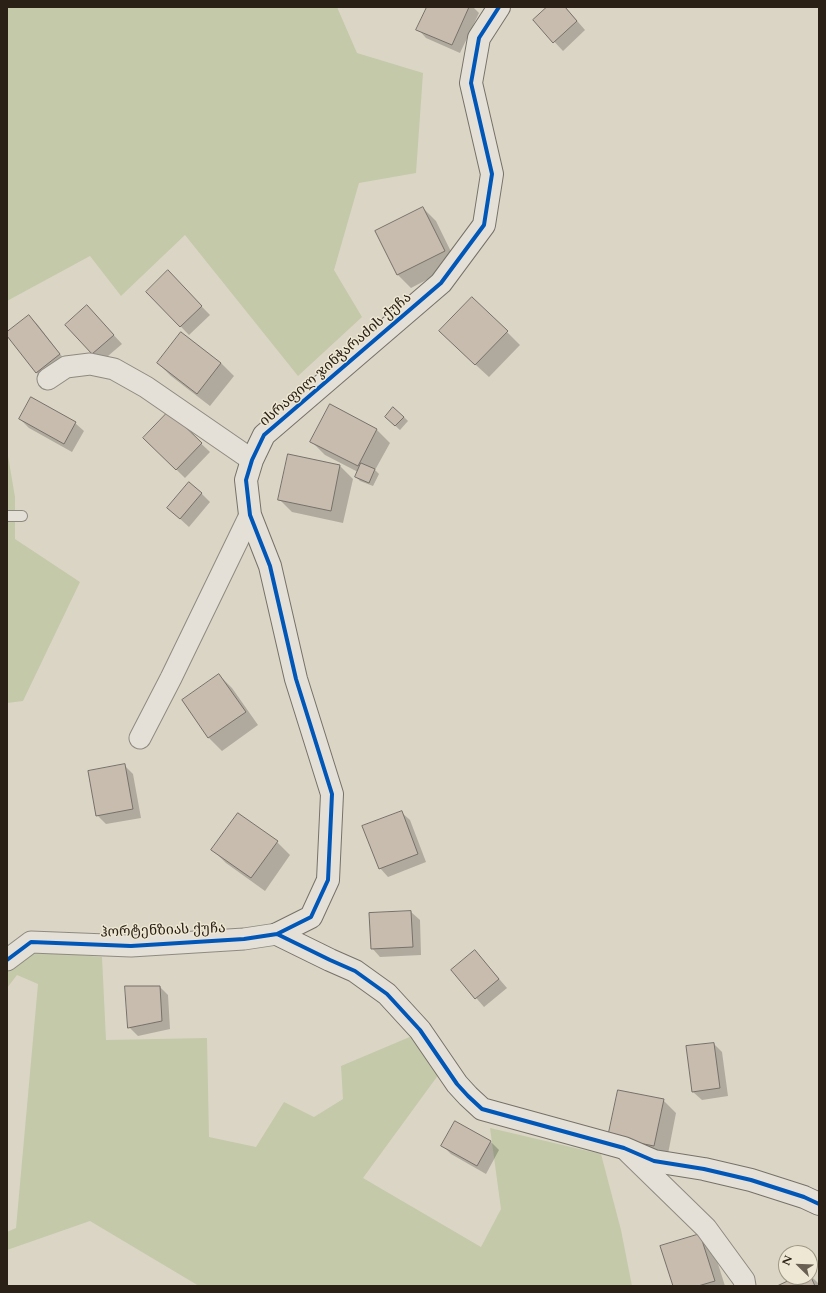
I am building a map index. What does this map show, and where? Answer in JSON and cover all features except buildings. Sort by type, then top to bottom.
[{"type":"street","name":"ისრაფილ ჯინჭარაძის ქუჩა","points":[[277,934],[311,917],[328,880],[332,794],[296,679],[270,566],[250,515],[246,480],[252,460],[264,435],[442,283],[484,225],[492,174],[471,83],[479,38],[499,7]]},
{"type":"street","points":[[48,379],[66,367],[90,364],[114,369],[146,386],[252,460]]},
{"type":"street","points":[[140,738],[171,678],[250,515]]},
{"type":"street","points":[[277,934],[356,971],[387,994],[420,1030],[457,1084],[482,1109],[624,1148],[654,1161],[704,1169],[751,1180],[804,1197],[819,1204]]},
{"type":"street","name":"ჰორტენზიას ქუჩა","points":[[7,960],[31,942],[131,946],[244,939],[277,934]]},
{"type":"street","points":[[624,1148],[706,1228],[744,1280],[745,1286]]},
{"type":"lane","points":[[7,516],[22,516]]},
{"type":"green space","points":[[7,7],[337,7],[357,53],[423,73],[416,173],[359,183],[334,270],[362,317],[298,376],[185,235],[121,296],[90,256],[7,301]]},
{"type":"green space","points":[[7,450],[15,497],[15,539],[80,582],[23,701],[7,703]]},
{"type":"green space","points":[[34,951],[102,957],[106,1040],[207,1038],[209,1137],[256,1147],[284,1102],[314,1117],[343,1099],[341,1066],[412,1036],[439,1074],[363,1178],[481,1247],[501,1209],[490,1128],[601,1154],[621,1230],[632,1286],[199,1286],[90,1221],[7,1250],[7,1232],[16,1228],[38,984],[17,975],[7,988],[7,971]]},
{"type":"cycle path","points":[[7,960],[31,942],[131,946],[244,939],[277,934],[311,917],[328,880],[332,794],[296,679],[270,566],[250,515],[246,480],[252,460],[264,435],[441,283],[484,225],[492,174],[471,83],[479,38],[499,7]]},
{"type":"cycle path","points":[[277,934],[355,971],[387,994],[420,1030],[457,1084],[482,1109],[624,1148],[654,1161],[704,1169],[751,1180],[804,1197],[819,1204]]}]
